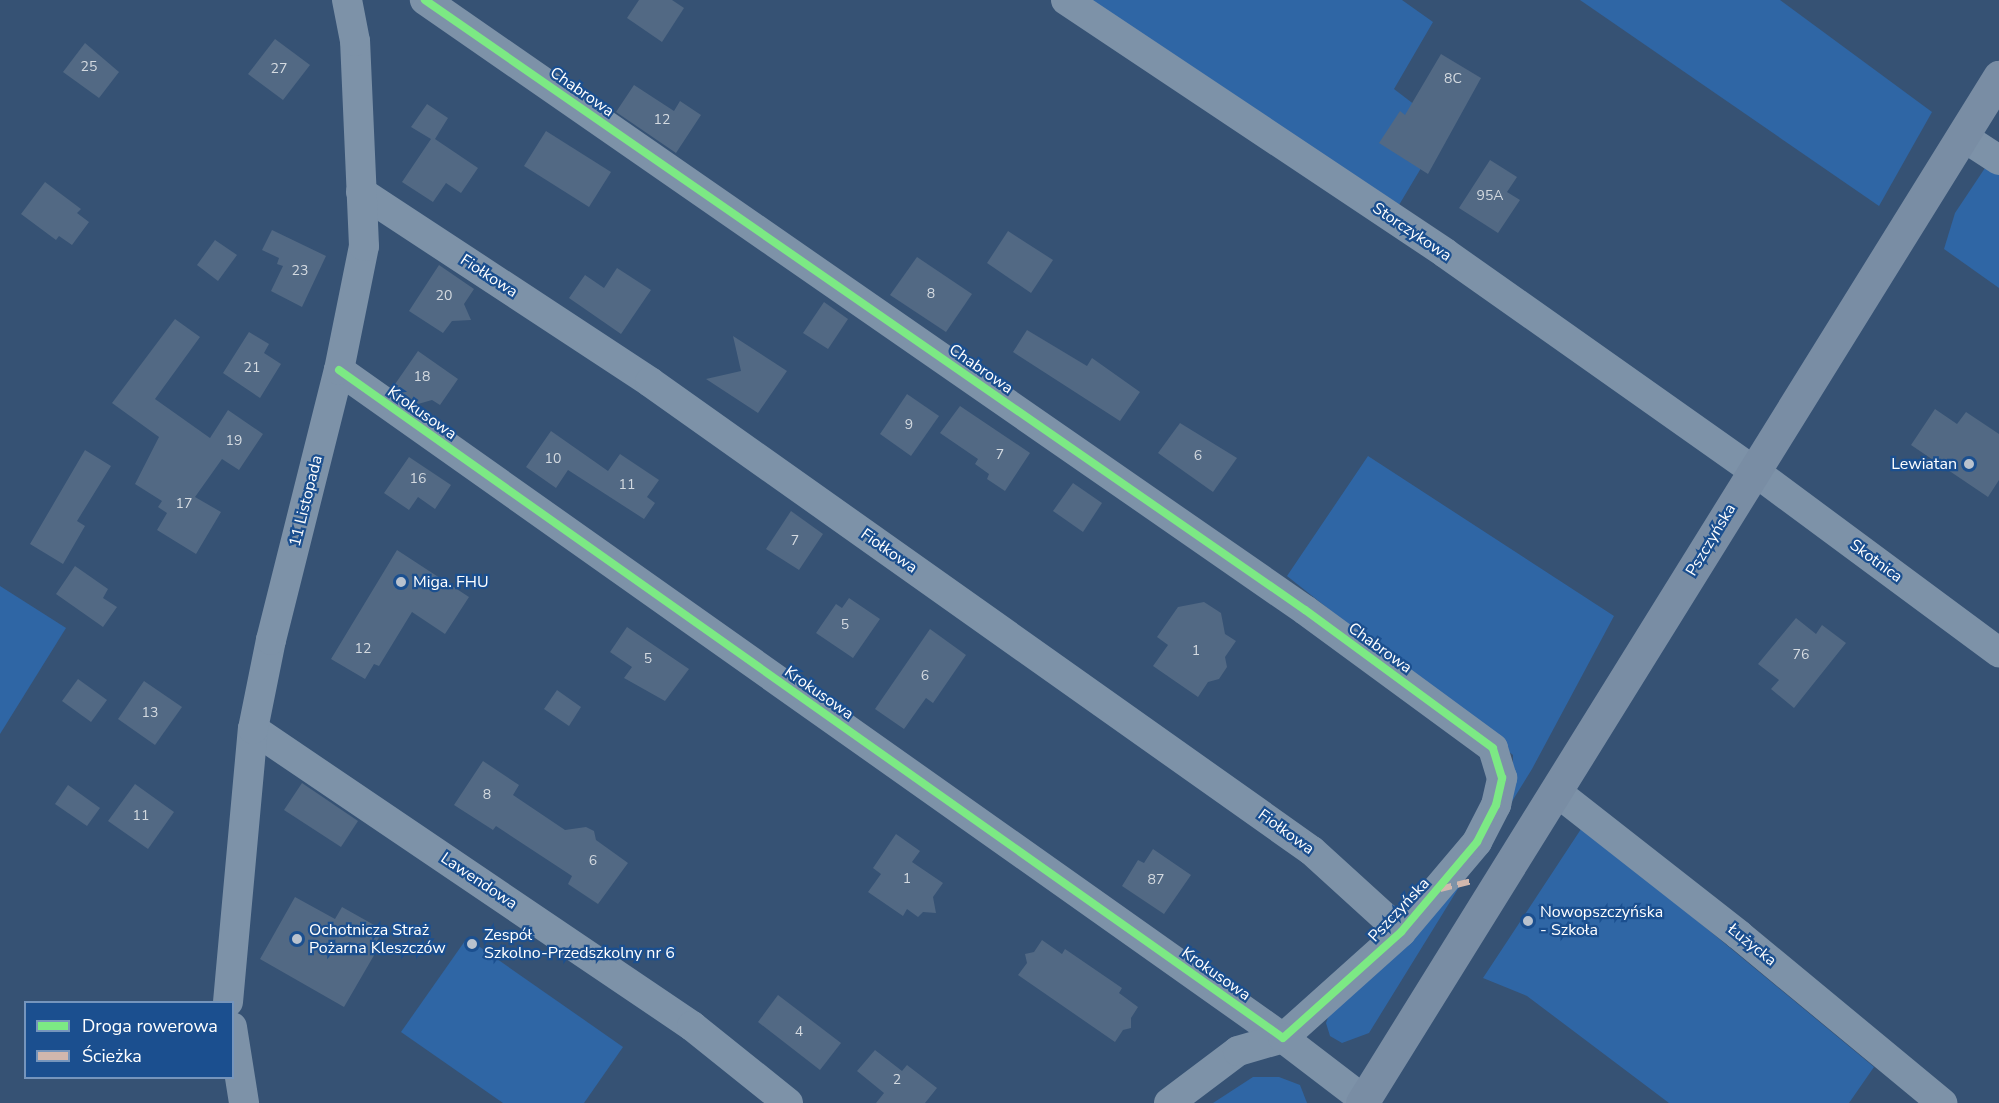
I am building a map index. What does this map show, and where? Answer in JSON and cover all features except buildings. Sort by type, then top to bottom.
[{"type":"main road","name":"Pszczyńska","points":[[1363,1102],[1558,793],[1754,471],[1999,77]]},
{"type":"street","name":"11 Listopada","points":[[228,1001],[253,729],[267,655],[339,370],[364,246],[355,41],[347,0]]},
{"type":"street","name":"Chabrowa","points":[[425,0],[1305,610],[1493,748],[1503,778]]},
{"type":"street","name":"Storczykowa","points":[[1066,0],[1445,254],[1754,471]]},
{"type":"street","points":[[1962,136],[1999,160]]},
{"type":"street","name":"Fiołkowa","points":[[361,192],[650,382],[1312,850],[1401,932]]},
{"type":"street","name":"Krokusowa","points":[[339,370],[1283,1038]]},
{"type":"street","name":"Skotnica","points":[[1754,471],[1999,652]]},
{"type":"street","name":"Lawendowa","points":[[253,729],[692,1026],[788,1103]]},
{"type":"street","name":"Pszczyńska","points":[[1169,1103],[1238,1051],[1283,1038],[1401,932],[1477,842],[1496,805],[1503,778]]},
{"type":"street","name":"Łużycka","points":[[1558,793],[1739,935],[1942,1103]]},
{"type":"street","name":"Pszczyńska","points":[[1283,1038],[1363,1102]]},
{"type":"street","points":[[234,1040],[244,1103]]},
{"type":"shaded area","points":[[1083,0],[1402,0],[1433,22],[1394,89],[1445,128],[1396,210]]},
{"type":"shaded area","points":[[1580,0],[1780,0],[1932,112],[1879,206]]},
{"type":"shaded area","points":[[1989,162],[1999,169],[1999,288],[1944,249],[1955,213]]},
{"type":"shaded area","points":[[1368,456],[1614,616],[1532,769],[1369,1033],[1342,1043],[1330,1036],[1326,1023],[1330,1012],[1513,789],[1513,755],[1287,576]]},
{"type":"shaded area","points":[[0,586],[66,628],[0,734]]},
{"type":"shaded area","points":[[1583,826],[1874,1067],[1849,1103],[1669,1103],[1527,996],[1483,978]]},
{"type":"shaded area","points":[[467,938],[623,1047],[584,1103],[503,1103],[401,1032]]},
{"type":"shaded area","points":[[1253,1077],[1279,1077],[1300,1085],[1307,1103],[1213,1103]]},
{"type":"marked path","points":[[1440,889],[1472,881]]},
{"type":"cycle path","points":[[339,370],[1283,1038],[1401,932],[1477,842],[1496,805],[1502,778],[1493,748],[1305,610],[425,0]]},
{"type":"place","name":"Lewiatan","points":[[1969,464]]},
{"type":"place","name":"Miga. FHU","points":[[401,582]]},
{"type":"place","name":"Nowopszczyńska - Szkoła","points":[[1528,921]]},
{"type":"place","name":"Ochotnicza Straż Pożarna Kleszczów","points":[[297,939]]},
{"type":"place","name":"Zespół Szkolno-Przedszkolny nr 6","points":[[472,944]]}]
